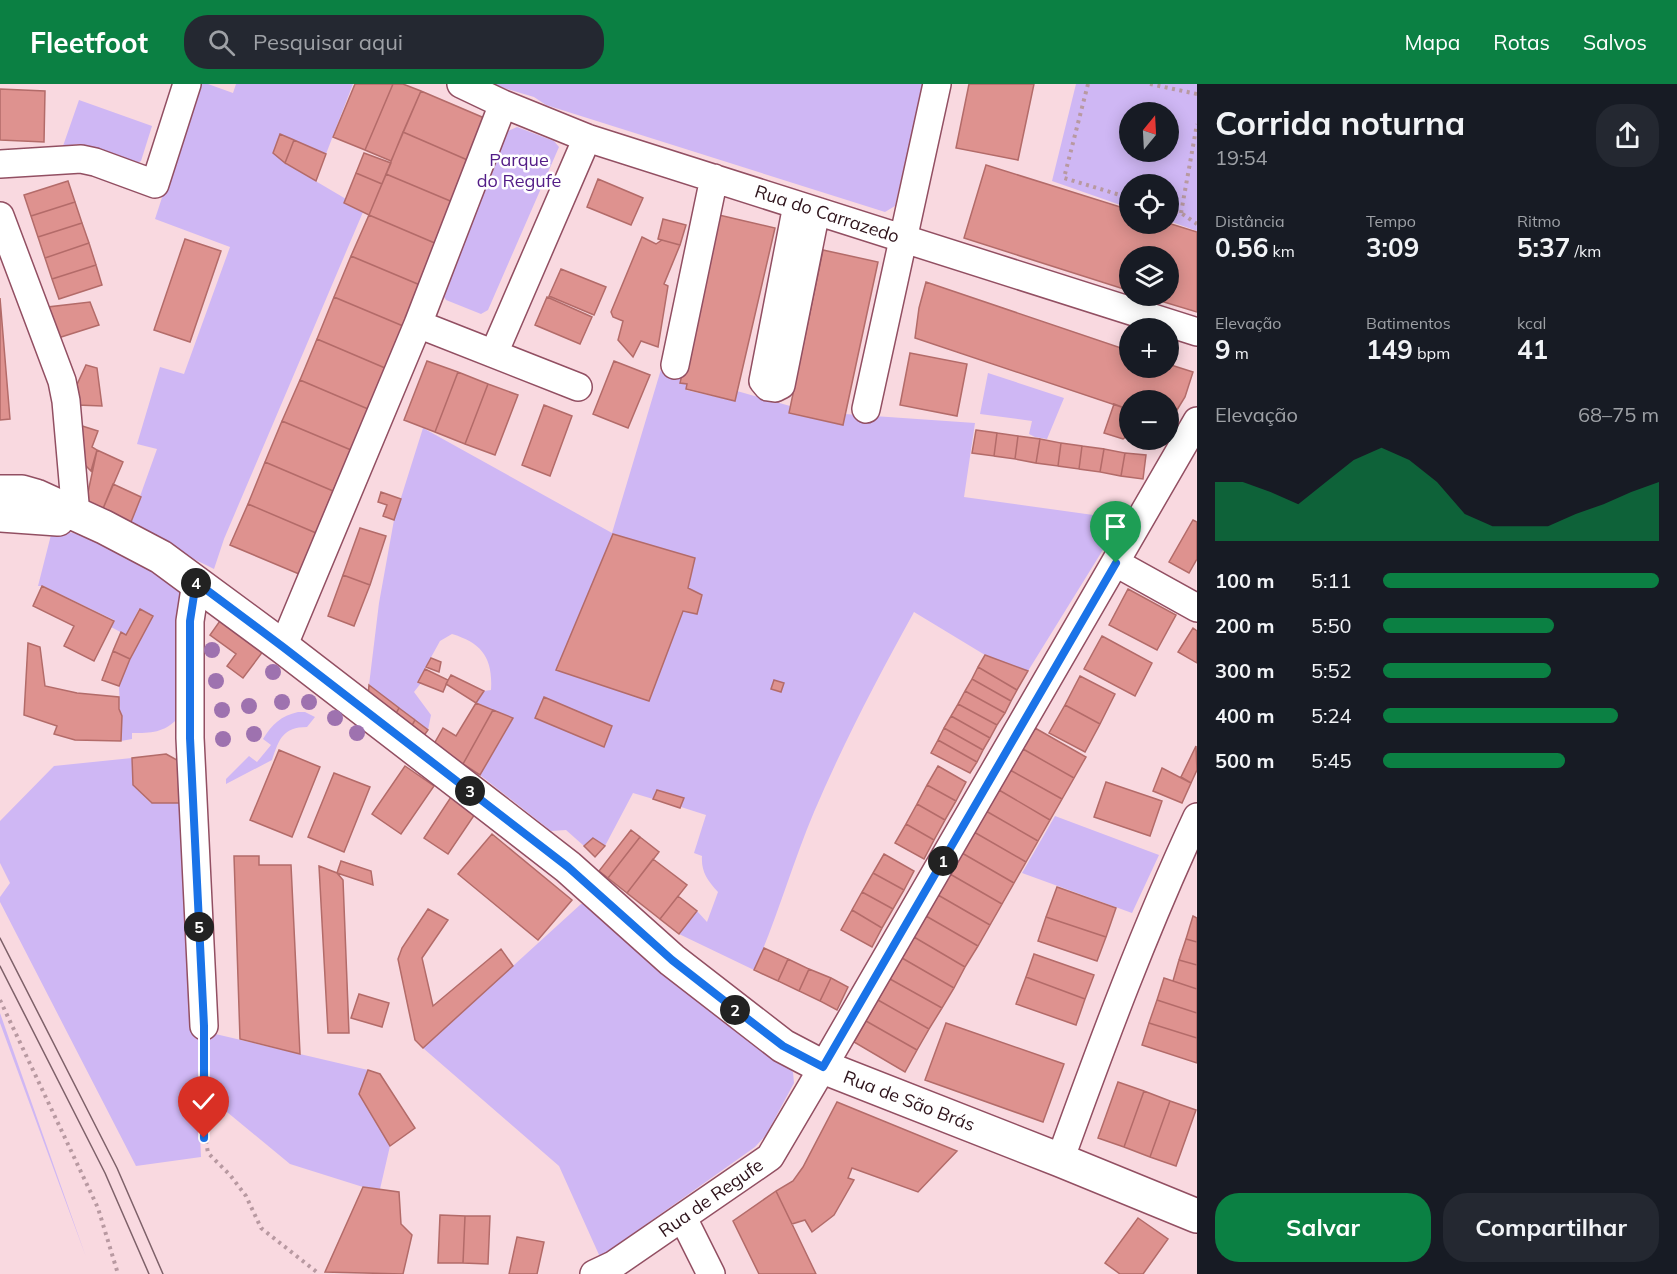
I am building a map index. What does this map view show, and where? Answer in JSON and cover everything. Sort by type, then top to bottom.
[{"type":"street","points":[[0,164],[81,159],[155,184],[188,84]]},
{"type":"street","name":"Rua do Carrazedo","points":[[461,84],[503,104],[587,138],[1197,332]]},
{"type":"street","points":[[866,409],[937,84]]},
{"type":"street","points":[[283,647],[418,324],[503,104]]},
{"type":"street","points":[[494,353],[587,138]]},
{"type":"street","points":[[675,365],[714,178]]},
{"type":"street","points":[[807,208],[781,385],[775,388],[768,387],[763,381],[807,208]]},
{"type":"street","points":[[0,216],[62,381],[80,516]]},
{"type":"street","points":[[418,324],[578,387]]},
{"type":"street","name":"Rua de Regufe","points":[[594,1274],[613,1265],[770,1156],[1197,421]]},
{"type":"street","name":"Rua de São Brás","points":[[0,492],[22,492],[36,496],[161,557],[283,647],[568,867],[672,960],[783,1046],[823,1067],[1197,1216]]},
{"type":"street","name":"Rua de São Brás","points":[[0,515],[56,519],[80,516]]},
{"type":"street","points":[[1116,563],[1197,608]]},
{"type":"street","points":[[196,582],[190,621],[190,738],[204,1026]]},
{"type":"street","points":[[1060,1160],[1149,925],[1197,817]]},
{"type":"street","points":[[683,1218],[711,1274]]},
{"type":"path","points":[[1088,84],[1064,178],[1119,195]]},
{"type":"path","points":[[1150,84],[1197,94]]},
{"type":"path","points":[[1197,124],[1181,213],[1197,224]]},
{"type":"path","points":[[0,1000],[98,1208],[118,1274]]},
{"type":"path","points":[[204,1026],[203,1123],[208,1153],[230,1175],[246,1196],[261,1228],[318,1273]]},
{"type":"green space","points":[[199,84],[208,84],[233,93],[236,84],[353,84],[326,154],[280,134],[285,163],[346,199],[344,203],[363,212],[224,539],[214,569],[129,527],[157,449],[137,444],[160,367],[184,374],[230,247],[155,219]]},
{"type":"green space","points":[[490,84],[923,84],[895,206],[885,212],[546,105],[534,97]]},
{"type":"green space","points":[[1076,84],[1197,84],[1197,231],[1179,225],[1179,174],[1119,174],[1119,204],[1052,181]]},
{"type":"green space","points":[[79,100],[152,126],[141,161],[137,163],[79,144],[63,146]]},
{"type":"green space","name":"Parque do Regufe","points":[[517,127],[554,141],[559,147],[488,310],[481,314],[446,300],[441,292],[508,131]]},
{"type":"green space","points":[[662,366],[683,374],[680,383],[687,384],[686,390],[735,401],[737,391],[790,406],[789,413],[842,425],[845,414],[975,423],[964,497],[1122,519],[1028,671],[985,655],[914,612],[861,711],[825,787],[754,970],[679,934],[697,911],[707,922],[718,892],[706,875],[702,856],[694,853],[706,815],[681,807],[683,798],[657,790],[653,799],[633,793],[605,846],[593,838],[584,846],[566,830],[551,831],[480,775],[513,719],[476,703],[484,691],[491,690],[490,669],[484,653],[478,647],[452,634],[440,641],[418,681],[421,683],[414,692],[431,715],[428,730],[369,685],[379,603],[394,520],[423,428],[612,533]],"holes":[[[613,534],[695,558],[688,588],[702,595],[697,614],[683,611],[649,701],[556,670]]]},
{"type":"green space","points":[[988,373],[1064,398],[1047,439],[1029,434],[1032,421],[980,414]]},
{"type":"green space","points":[[56,529],[111,542],[180,588],[187,604],[178,718],[168,727],[151,732],[132,733],[132,739],[121,741],[119,686],[152,616],[139,609],[126,635],[111,627],[114,620],[43,586],[38,586],[52,531]]},
{"type":"green space","points":[[305,712],[315,717],[307,727],[292,729],[283,736],[272,760],[226,784],[226,779],[249,756],[257,762],[271,745],[263,739],[274,725],[282,718]]},
{"type":"green space","points":[[132,758],[133,785],[151,803],[180,803],[194,1029],[368,1070],[359,1094],[390,1146],[380,1189],[363,1187],[290,1164],[198,1088],[201,1157],[136,1166],[0,902],[0,897],[10,883],[0,863],[0,821],[54,766]]},
{"type":"green space","points":[[1055,816],[1159,855],[1132,913],[1022,873]]},
{"type":"green space","points":[[589,901],[738,1030],[793,1072],[794,1083],[766,1135],[755,1147],[600,1257],[559,1166],[423,1048],[581,904]]},
{"type":"green space","points":[[0,1013],[86,1257],[0,1023]]},
{"type":"building","points":[[355,84],[393,84],[365,150],[333,137]]},
{"type":"building","points":[[393,84],[403,84],[421,91],[391,161],[365,150]]},
{"type":"building","points":[[969,84],[1034,84],[1018,160],[956,148]]},
{"type":"building","points":[[0,89],[45,91],[44,142],[0,140]]},
{"type":"building","points":[[421,91],[489,120],[472,162],[403,132]]},
{"type":"building","points":[[403,132],[472,162],[455,203],[386,174]]},
{"type":"building","points":[[280,134],[294,140],[285,163],[273,153]]},
{"type":"building","points":[[294,140],[326,154],[316,181],[285,163]]},
{"type":"building","points":[[364,153],[391,163],[382,184],[356,173]]},
{"type":"building","points":[[986,165],[1119,207],[1119,234],[1179,234],[1179,226],[1197,232],[1197,312],[1177,306],[1179,306],[1179,246],[1119,246],[1119,287],[964,238]]},
{"type":"building","points":[[356,173],[382,184],[369,215],[344,203]]},
{"type":"building","points":[[386,174],[455,203],[437,244],[369,215]]},
{"type":"building","points":[[598,179],[643,198],[631,225],[587,207]]},
{"type":"building","points":[[68,181],[75,202],[31,216],[24,195]]},
{"type":"building","points":[[75,202],[82,223],[38,237],[31,216]]},
{"type":"building","points":[[369,215],[437,244],[420,285],[351,256]]},
{"type":"building","points":[[719,215],[775,228],[735,401],[686,389],[687,384],[680,383]]},
{"type":"building","points":[[663,219],[686,225],[680,245],[658,239]]},
{"type":"building","points":[[82,223],[89,243],[45,258],[38,237]]},
{"type":"building","points":[[642,237],[656,244],[662,240],[680,245],[664,284],[668,286],[658,347],[641,341],[633,357],[618,340],[623,321],[613,317],[611,312]]},
{"type":"building","points":[[185,239],[221,251],[190,342],[154,330]]},
{"type":"building","points":[[89,243],[96,265],[52,279],[45,258]]},
{"type":"building","points":[[823,250],[878,262],[843,425],[789,413]]},
{"type":"building","points":[[351,256],[420,285],[403,326],[334,297]]},
{"type":"building","points":[[96,265],[102,285],[59,299],[52,279]]},
{"type":"building","points":[[561,269],[606,287],[594,315],[549,296]]},
{"type":"building","points":[[926,282],[1119,347],[1119,378],[1179,378],[1179,368],[1193,372],[1185,397],[1179,407],[1179,390],[1119,390],[1119,406],[915,338],[919,308]]},
{"type":"building","points":[[334,297],[403,326],[385,368],[317,339]]},
{"type":"building","points":[[547,297],[592,317],[580,344],[535,325]]},
{"type":"building","points":[[0,298],[10,419],[0,420]]},
{"type":"building","points":[[90,302],[99,325],[58,338],[48,307]]},
{"type":"building","points":[[317,339],[385,368],[368,409],[300,380]]},
{"type":"building","points":[[910,353],[967,364],[957,416],[900,405]]},
{"type":"building","points":[[427,361],[458,372],[435,432],[404,420]]},
{"type":"building","points":[[614,361],[650,375],[628,428],[593,414]]},
{"type":"building","points":[[86,365],[97,368],[102,406],[77,405],[74,391]]},
{"type":"building","points":[[458,372],[488,384],[465,444],[435,432]]},
{"type":"building","points":[[300,380],[368,409],[351,450],[282,421]]},
{"type":"building","points":[[488,384],[518,395],[495,455],[465,444]]},
{"type":"building","points":[[1114,404],[1119,406],[1119,438],[1104,433]]},
{"type":"building","points":[[544,405],[572,416],[550,476],[522,465]]},
{"type":"building","points":[[282,421],[351,450],[333,491],[265,462]]},
{"type":"building","points":[[76,424],[98,431],[92,447],[97,450],[91,471],[79,459]]},
{"type":"building","points":[[976,430],[997,433],[994,456],[972,453]]},
{"type":"building","points":[[997,433],[1018,436],[1015,459],[994,456]]},
{"type":"building","points":[[1018,436],[1040,439],[1036,463],[1015,459]]},
{"type":"building","points":[[1040,439],[1061,443],[1058,466],[1036,463]]},
{"type":"building","points":[[1061,443],[1082,446],[1079,469],[1058,466]]},
{"type":"building","points":[[1082,446],[1104,449],[1100,472],[1079,469]]},
{"type":"building","points":[[1104,449],[1125,453],[1121,476],[1100,472]]},
{"type":"building","points":[[97,450],[123,462],[102,511],[89,504],[87,497]]},
{"type":"building","points":[[1125,453],[1146,455],[1143,479],[1121,476]]},
{"type":"building","points":[[265,462],[333,491],[316,533],[248,504]]},
{"type":"building","points":[[113,484],[141,497],[129,527],[102,511]]},
{"type":"building","points":[[381,492],[401,499],[394,520],[383,516],[387,505],[378,502]]},
{"type":"building","points":[[248,504],[316,533],[299,574],[230,545]]},
{"type":"building","points":[[1193,520],[1197,522],[1197,559],[1189,573],[1169,562]]},
{"type":"building","points":[[360,528],[386,536],[370,585],[343,575]]},
{"type":"building","points":[[613,534],[695,558],[688,588],[702,595],[697,614],[683,611],[649,701],[556,670]]},
{"type":"building","points":[[343,575],[370,585],[354,626],[328,616]]},
{"type":"building","points":[[42,586],[114,621],[94,661],[64,646],[74,626],[33,606]]},
{"type":"building","points":[[1128,589],[1176,615],[1157,650],[1109,625]]},
{"type":"building","points":[[140,609],[153,616],[130,659],[113,651],[121,632],[126,635]]},
{"type":"building","points":[[222,618],[264,650],[243,678],[227,666],[236,654],[210,635]]},
{"type":"building","points":[[1193,628],[1197,631],[1197,663],[1178,652]]},
{"type":"building","points":[[1102,636],[1152,663],[1135,696],[1084,669]]},
{"type":"building","points":[[28,643],[40,647],[45,686],[77,693],[119,697],[119,709],[122,716],[121,741],[75,740],[54,734],[57,726],[24,715]]},
{"type":"building","points":[[113,651],[130,659],[119,686],[102,680]]},
{"type":"building","points":[[985,655],[1028,671],[1017,690],[978,667]]},
{"type":"building","points":[[431,658],[441,662],[439,672],[426,667]]},
{"type":"building","points":[[978,667],[1017,690],[1011,701],[972,679]]},
{"type":"building","points":[[425,669],[448,680],[443,692],[418,682]]},
{"type":"building","points":[[451,675],[484,691],[476,703],[446,684]]},
{"type":"building","points":[[1080,676],[1115,694],[1100,724],[1065,705]]},
{"type":"building","points":[[972,679],[1011,701],[1005,713],[965,691]]},
{"type":"building","points":[[774,680],[784,683],[781,692],[771,689]]},
{"type":"building","points":[[369,685],[399,708],[394,717],[368,697]]},
{"type":"building","points":[[965,691],[1005,713],[997,725],[958,704]]},
{"type":"building","points":[[544,697],[612,726],[604,747],[535,718]]},
{"type":"building","points":[[476,703],[493,710],[463,764],[434,744],[443,728],[456,736]]},
{"type":"building","points":[[958,704],[997,725],[990,738],[951,716]]},
{"type":"building","points":[[1065,705],[1100,724],[1085,752],[1049,733]]},
{"type":"building","points":[[399,708],[415,720],[410,729],[394,717]]},
{"type":"building","points":[[493,710],[513,718],[480,775],[463,764]]},
{"type":"building","points":[[951,716],[990,738],[983,750],[944,728]]},
{"type":"building","points":[[415,720],[428,730],[423,737],[410,729]]},
{"type":"building","points":[[944,728],[983,750],[977,762],[938,740]]},
{"type":"building","points":[[1035,728],[1086,757],[1074,778],[1023,749]]},
{"type":"building","points":[[938,740],[977,762],[970,773],[931,753]]},
{"type":"building","points":[[1196,746],[1197,770],[1191,783],[1181,777]]},
{"type":"building","points":[[1023,749],[1074,778],[1062,799],[1010,770]]},
{"type":"building","points":[[279,750],[320,767],[292,837],[250,820]]},
{"type":"building","points":[[166,754],[177,760],[179,765],[180,803],[152,803],[133,785],[132,758]]},
{"type":"building","points":[[405,766],[434,786],[401,834],[372,814]]},
{"type":"building","points":[[938,766],[966,782],[956,801],[927,785]]},
{"type":"building","points":[[1162,768],[1191,783],[1182,803],[1153,791]]},
{"type":"building","points":[[1010,770],[1062,799],[1050,820],[999,790]]},
{"type":"building","points":[[334,773],[370,787],[344,852],[308,837]]},
{"type":"building","points":[[1106,782],[1162,801],[1150,836],[1094,817]]},
{"type":"building","points":[[927,785],[956,801],[945,820],[917,804]]},
{"type":"building","points":[[657,790],[684,798],[680,808],[653,799]]},
{"type":"building","points":[[999,790],[1050,820],[1038,841],[986,811]]},
{"type":"building","points":[[451,797],[475,814],[448,854],[424,838]]},
{"type":"building","points":[[917,804],[945,820],[934,840],[906,824]]},
{"type":"building","points":[[986,811],[1038,841],[1026,862],[974,832]]},
{"type":"building","points":[[906,824],[934,840],[924,859],[895,843]]},
{"type":"building","points":[[631,830],[640,837],[608,878],[599,871]]},
{"type":"building","points":[[974,832],[1026,862],[1014,883],[962,853]]},
{"type":"building","points":[[492,834],[572,900],[538,940],[458,874]]},
{"type":"building","points":[[640,837],[659,852],[627,893],[608,878]]},
{"type":"building","points":[[593,838],[605,846],[595,857],[584,846]]},
{"type":"building","points":[[962,853],[1014,883],[1002,904],[950,874]]},
{"type":"building","points":[[884,854],[914,871],[904,890],[873,873]]},
{"type":"building","points":[[234,856],[259,856],[259,865],[291,865],[300,1054],[240,1039]]},
{"type":"building","points":[[653,859],[687,885],[660,919],[627,893]]},
{"type":"building","points":[[341,861],[371,871],[373,885],[337,873]]},
{"type":"building","points":[[319,866],[337,873],[343,880],[349,1033],[328,1033]]},
{"type":"building","points":[[873,873],[904,890],[893,909],[862,892]]},
{"type":"building","points":[[950,874],[1002,904],[990,925],[938,895]]},
{"type":"building","points":[[1057,887],[1116,908],[1106,937],[1046,917]]},
{"type":"building","points":[[862,892],[893,909],[882,928],[852,910]]},
{"type":"building","points":[[938,895],[990,925],[978,946],[926,916]]},
{"type":"building","points":[[678,896],[697,911],[679,934],[660,919]]},
{"type":"building","points":[[428,909],[448,920],[422,958],[433,1006],[501,949],[513,966],[423,1048],[415,1040],[398,959],[402,948]]},
{"type":"building","points":[[852,910],[882,928],[872,947],[841,930]]},
{"type":"building","points":[[926,916],[978,946],[965,967],[914,937]]},
{"type":"building","points":[[1193,916],[1197,918],[1197,942],[1186,939]]},
{"type":"building","points":[[1046,917],[1106,937],[1097,961],[1038,941]]},
{"type":"building","points":[[914,937],[965,967],[954,988],[902,958]]},
{"type":"building","points":[[1186,939],[1197,942],[1197,965],[1179,960]]},
{"type":"building","points":[[764,948],[788,959],[778,981],[754,970]]},
{"type":"building","points":[[1034,954],[1094,975],[1085,999],[1026,977]]},
{"type":"building","points":[[902,958],[954,988],[942,1008],[890,979]]},
{"type":"building","points":[[788,959],[809,969],[799,991],[778,981]]},
{"type":"building","points":[[1179,960],[1197,965],[1197,989],[1173,981]]},
{"type":"building","points":[[809,969],[831,978],[820,1001],[799,991]]},
{"type":"building","points":[[1026,977],[1085,999],[1076,1025],[1016,1004]]},
{"type":"building","points":[[831,978],[848,987],[837,1010],[820,1001]]},
{"type":"building","points":[[1164,978],[1197,989],[1197,1013],[1157,1000]]},
{"type":"building","points":[[890,979],[942,1008],[929,1029],[878,1000]]},
{"type":"building","points":[[359,994],[389,1003],[382,1027],[351,1018]]},
{"type":"building","points":[[878,1000],[929,1029],[917,1050],[866,1021]]},
{"type":"building","points":[[1157,1000],[1197,1013],[1197,1038],[1149,1023]]},
{"type":"building","points":[[866,1021],[917,1050],[905,1072],[854,1042]]},
{"type":"building","points":[[946,1023],[1064,1064],[1043,1122],[925,1080]]},
{"type":"building","points":[[1149,1023],[1197,1038],[1197,1063],[1142,1045]]},
{"type":"building","points":[[368,1070],[380,1074],[415,1128],[390,1146],[359,1094]]},
{"type":"building","points":[[1118,1082],[1144,1091],[1124,1147],[1098,1138]]},
{"type":"building","points":[[1144,1091],[1170,1101],[1150,1157],[1124,1147]]},
{"type":"building","points":[[1170,1101],[1196,1110],[1176,1166],[1150,1157]]},
{"type":"building","points":[[837,1102],[957,1151],[918,1192],[852,1168],[848,1178],[854,1180],[834,1215],[812,1232],[805,1220],[792,1224],[776,1191],[793,1181],[803,1167]]},
{"type":"building","points":[[363,1187],[399,1192],[401,1224],[412,1235],[403,1274],[325,1272]]},
{"type":"building","points":[[776,1191],[816,1274],[759,1274],[733,1221]]},
{"type":"building","points":[[440,1215],[465,1216],[463,1263],[438,1263]]},
{"type":"building","points":[[465,1216],[490,1216],[488,1264],[463,1263]]},
{"type":"building","points":[[1138,1218],[1168,1239],[1143,1274],[1120,1274],[1105,1263]]},
{"type":"building","points":[[517,1237],[544,1242],[537,1274],[509,1274]]},
{"type":"tram line","points":[[0,938],[117,1168],[163,1274]]},
{"type":"tram line","points":[[0,966],[105,1173],[149,1274]]},
{"type":"route","points":[[204,1138],[204,1026],[190,738],[190,621],[196,582],[568,867],[672,960],[736,1010],[783,1046],[823,1067],[1116,563]]}]
